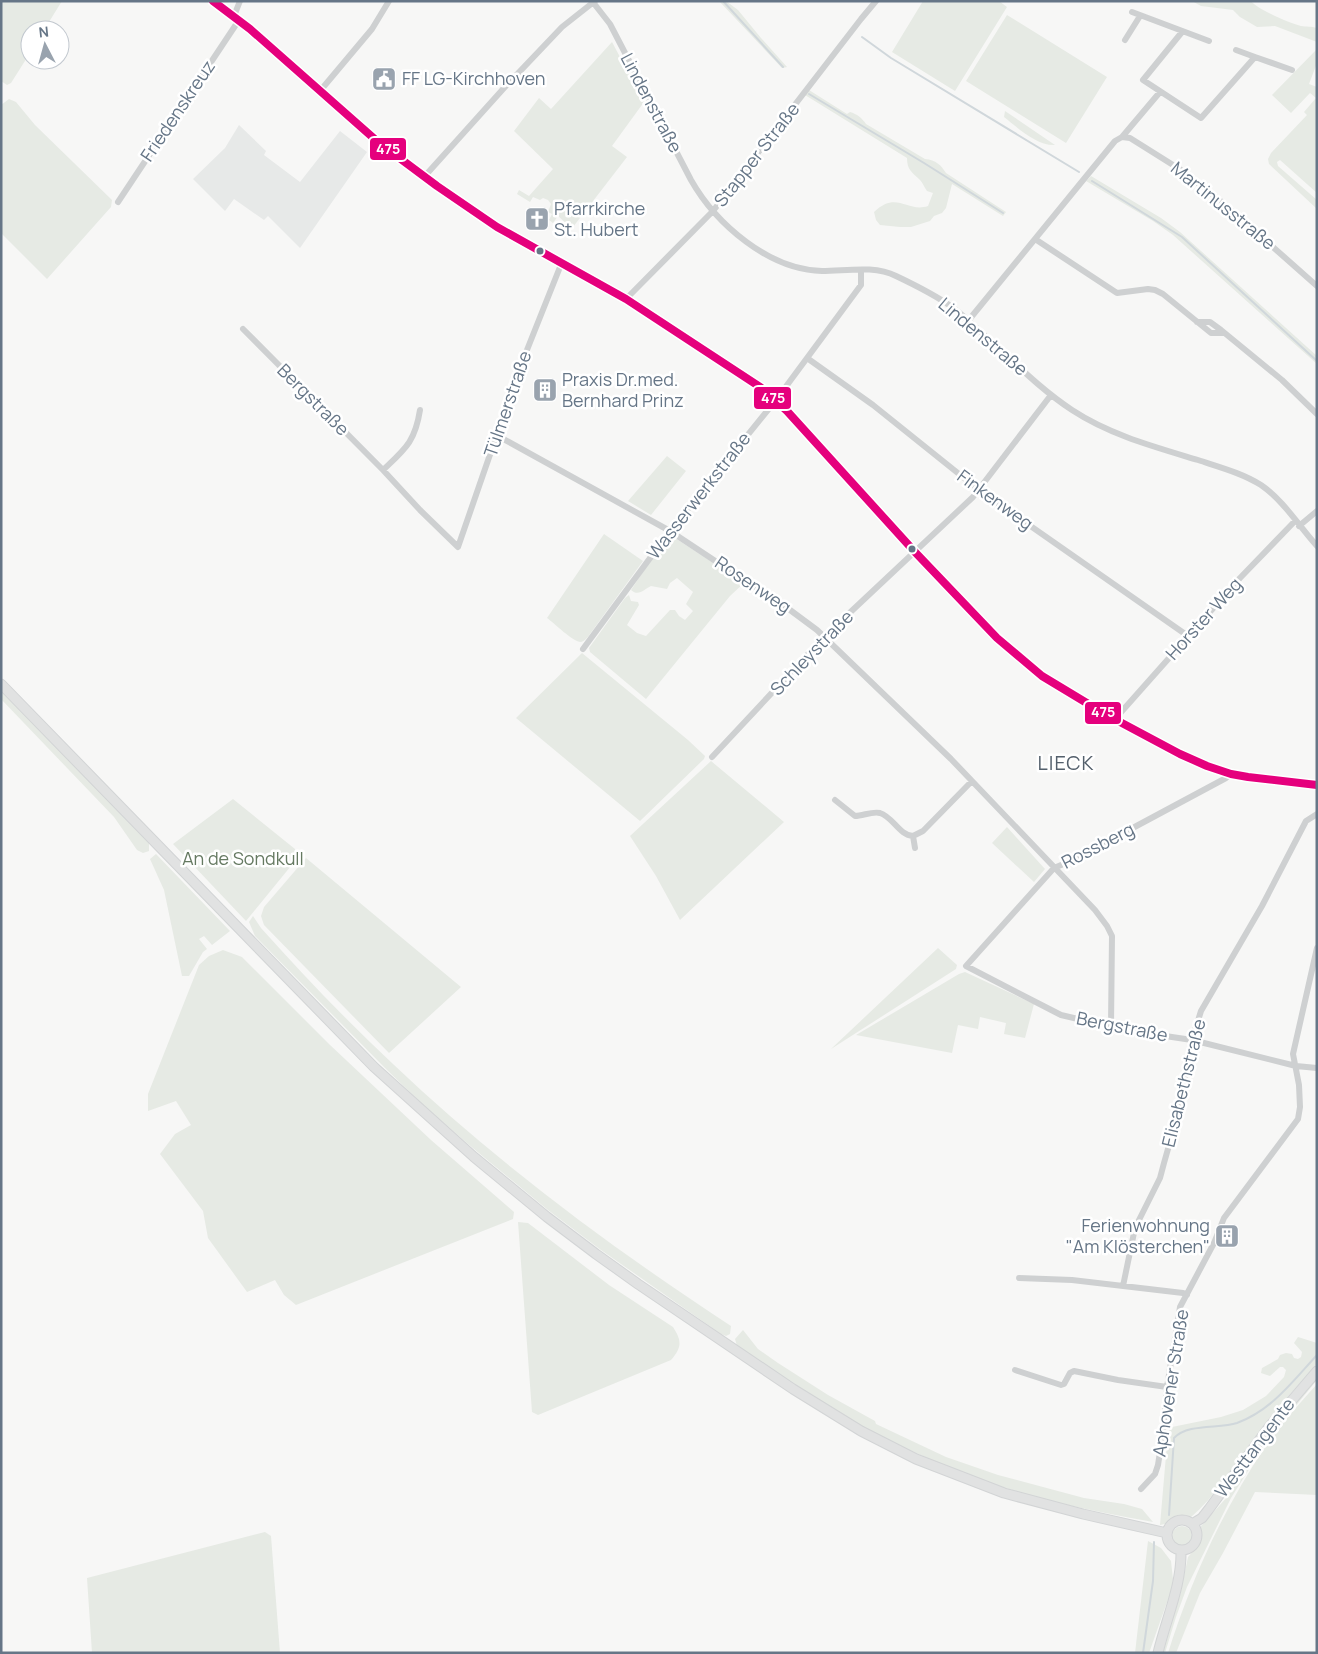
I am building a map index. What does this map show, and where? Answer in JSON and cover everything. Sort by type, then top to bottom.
[{"type":"main road","points":[[1,684],[374,1067],[474,1157],[596,1254],[793,1390],[860,1431],[916,1460],[1014,1496],[1167,1533]]},
{"type":"main road","name":"Westtangente","points":[[1192,1524],[1202,1518],[1269,1427],[1317,1371]]},
{"type":"main road","points":[[1184,1520],[1192,1524],[1197,1531],[1195,1543],[1189,1549],[1181,1550],[1172,1546],[1167,1538],[1169,1528],[1175,1522],[1184,1520]]},
{"type":"main road","points":[[1158,1653],[1171,1610],[1181,1562],[1181,1550]]},
{"type":"street","points":[[212,1],[236,18],[371,136],[424,177],[497,227],[626,299],[763,389],[776,400],[914,551],[997,638],[1020,659],[1066,691],[1180,754],[1207,766],[1231,774],[1288,783],[1317,785]]},
{"type":"street","name":"Friedenskreuz","points":[[118,202],[236,18],[240,1]]},
{"type":"street","points":[[320,91],[372,29],[389,1]]},
{"type":"street","name":"Stapper Straße","points":[[626,299],[713,211],[876,1]]},
{"type":"street","points":[[424,177],[562,27],[593,2]]},
{"type":"street","name":"Lindenstraße","points":[[593,2],[610,24],[691,180],[704,201],[754,247],[767,256],[798,269],[821,271],[878,270],[894,274],[952,307],[1051,395],[1089,421],[1118,433],[1249,478],[1267,489],[1317,546]]},
{"type":"street","points":[[1132,12],[1209,41]]},
{"type":"street","points":[[1125,40],[1140,16]]},
{"type":"street","points":[[1182,32],[1143,80],[1201,118],[1256,57]]},
{"type":"street","points":[[1236,50],[1292,70]]},
{"type":"street","points":[[968,321],[1115,141],[1122,137],[1160,92]]},
{"type":"street","name":"Martinusstraße","points":[[1122,137],[1130,138],[1181,170],[1240,217],[1317,286]]},
{"type":"street","points":[[1035,239],[1117,293],[1155,290],[1163,294],[1211,333],[1223,332],[1282,380],[1317,414]]},
{"type":"street","name":"Tülmerstraße","points":[[458,547],[527,348],[562,262]]},
{"type":"street","name":"Wasserwerkstraße","points":[[583,649],[670,530],[776,400],[861,286],[861,270]]},
{"type":"street","name":"Bergstraße","points":[[243,329],[458,547]]},
{"type":"street","name":"Finkenweg","points":[[807,358],[873,405],[979,490],[1188,636]]},
{"type":"street","name":"Schleystraße","points":[[712,757],[825,636],[979,490],[1051,395]]},
{"type":"street","points":[[383,470],[409,445],[418,424],[420,410]]},
{"type":"street","name":"Rosenweg","points":[[498,436],[670,530],[782,604],[825,636],[944,753],[1095,910],[1107,926],[1112,936],[1111,1026]]},
{"type":"street","name":"Horster Weg","points":[[1115,719],[1240,578],[1297,523],[1317,511]]},
{"type":"street","name":"Rossberg","points":[[966,966],[1054,868],[1081,856],[1231,774]]},
{"type":"street","points":[[835,800],[855,816],[875,813],[882,814],[906,835],[913,836],[923,830],[971,782]]},
{"type":"street","name":"Elisabethstraße","points":[[1123,1286],[1136,1223],[1160,1178],[1179,1110],[1192,1040],[1202,1011],[1262,906],[1306,821],[1317,814]]},
{"type":"street","points":[[913,836],[915,848]]},
{"type":"street","name":"Aphovener Straße","points":[[1141,1489],[1155,1474],[1158,1465],[1167,1387],[1180,1307],[1214,1243],[1224,1218],[1298,1119],[1300,1085],[1293,1054],[1317,948]]},
{"type":"street","name":"Bergstraße","points":[[966,966],[1061,1015],[1192,1040],[1296,1066],[1317,1068]]},
{"type":"street","points":[[1019,1278],[1072,1280],[1187,1295]]},
{"type":"street","points":[[1015,1370],[1061,1385],[1064,1384],[1070,1373],[1074,1371],[1167,1387]]},
{"type":"shaded area","points":[[239,125],[266,151],[264,155],[300,182],[340,131],[367,152],[300,248],[268,216],[264,220],[234,199],[225,211],[193,179],[225,148]]},
{"type":"green space","points":[[1,1],[62,1],[50,20],[20,20],[20,69],[11,83],[7,85],[1,81]]},
{"type":"green space","points":[[719,1],[726,1],[738,10],[787,67],[782,68]]},
{"type":"green space","points":[[923,1],[999,1],[1007,7],[955,91],[892,52]]},
{"type":"green space","points":[[1192,1],[1251,1],[1267,12],[1290,22],[1301,26],[1317,28],[1317,42],[1275,26],[1257,27],[1240,17],[1233,10],[1201,6]]},
{"type":"green space","points":[[1007,15],[1107,77],[1066,143],[966,81]]},
{"type":"green space","points":[[612,42],[644,102],[612,146],[627,157],[573,227],[558,216],[553,223],[549,220],[552,214],[548,212],[551,204],[548,200],[543,198],[540,200],[533,197],[530,202],[517,194],[519,190],[529,196],[553,169],[514,131],[539,98],[551,109]]},
{"type":"green space","points":[[1317,49],[1317,63],[1309,84],[1317,87],[1317,193],[1280,160],[1277,162],[1278,166],[1317,200],[1317,209],[1269,164],[1268,159],[1271,153],[1307,115],[1304,112],[1316,98],[1310,93],[1291,113],[1272,95]]},
{"type":"green space","points":[[809,90],[847,114],[850,112],[857,115],[866,124],[925,159],[940,165],[946,173],[1006,212],[1003,216],[952,184],[946,208],[930,221],[911,227],[880,225],[876,220],[874,212],[882,206],[896,202],[914,207],[928,206],[933,193],[927,191],[911,170],[907,158],[805,95]]},
{"type":"green space","points":[[9,99],[16,102],[35,125],[112,200],[111,207],[47,279],[1,233],[1,105]]},
{"type":"green space","points":[[1005,111],[1055,145],[1041,143],[1028,136],[1004,117]]},
{"type":"green space","points":[[1091,176],[1161,218],[1180,232],[1317,356],[1317,364],[1173,235],[1086,181]]},
{"type":"green space","points":[[667,456],[686,471],[651,515],[628,501]]},
{"type":"green space","points":[[604,534],[643,561],[585,640],[581,642],[569,636],[547,618]]},
{"type":"green space","points":[[671,537],[744,583],[730,596],[646,699],[590,652],[589,648],[629,595],[631,601],[638,602],[639,605],[627,625],[637,633],[646,636],[670,610],[675,610],[685,620],[693,611],[686,604],[693,592],[677,578],[670,583],[667,589],[651,586],[639,593],[631,590],[662,543]]},
{"type":"green space","points":[[582,653],[705,756],[640,821],[516,718]]},
{"type":"green space","points":[[1,691],[149,842],[149,851],[143,853],[137,850],[114,817],[1,699]]},
{"type":"green space","points":[[711,761],[784,822],[680,920],[656,876],[630,836]]},
{"type":"green space","name":"An de Sondkull","points":[[233,799],[295,849],[295,861],[246,921],[173,844]]},
{"type":"green space","points":[[1007,827],[1045,869],[1034,882],[992,843]]},
{"type":"green space","points":[[156,854],[230,931],[212,945],[204,936],[199,939],[207,949],[203,952],[189,976],[182,976],[164,890],[150,859]]},
{"type":"green space","points":[[306,858],[461,987],[389,1053],[264,925],[261,916],[264,907]]},
{"type":"green space","points":[[253,916],[261,928],[326,997],[376,1048],[432,1100],[514,1169],[599,1235],[731,1326],[730,1334],[726,1336],[721,1334],[601,1250],[548,1210],[420,1102],[255,936],[249,922]]},
{"type":"green space","points":[[938,948],[957,965],[956,969],[831,1049]]},
{"type":"green space","points":[[223,950],[242,957],[329,1044],[431,1140],[514,1212],[513,1219],[296,1305],[284,1295],[275,1280],[247,1292],[208,1238],[203,1211],[160,1154],[175,1134],[191,1125],[176,1101],[148,1111],[148,1094],[199,965],[209,956]]},
{"type":"green space","points":[[965,972],[1034,1004],[1025,1038],[1004,1034],[1006,1023],[980,1017],[978,1029],[958,1025],[952,1053],[856,1035],[959,974]]},
{"type":"green space","points":[[518,1222],[528,1223],[609,1285],[673,1327],[680,1344],[671,1360],[538,1415],[532,1412]]},
{"type":"green space","points":[[743,1330],[758,1349],[828,1395],[875,1421],[876,1424],[946,1457],[998,1475],[1084,1498],[1124,1504],[1142,1509],[1153,1522],[1080,1508],[1011,1490],[945,1466],[903,1447],[808,1394],[737,1346],[735,1339]]},
{"type":"green space","points":[[1298,1337],[1317,1343],[1317,1364],[1260,1431],[1216,1491],[1199,1509],[1190,1518],[1182,1518],[1160,1525],[1168,1432],[1172,1427],[1221,1417],[1243,1410],[1266,1396],[1284,1377],[1286,1370],[1280,1367],[1270,1376],[1261,1373],[1262,1368],[1286,1353],[1292,1354],[1294,1358],[1298,1359],[1301,1357],[1302,1352],[1294,1343]]},
{"type":"green space","points":[[1317,1376],[1317,1380],[1266,1442],[1231,1498],[1187,1587],[1165,1653],[1163,1653],[1180,1595],[1188,1557],[1201,1542],[1201,1526],[1228,1496],[1265,1439]]},
{"type":"green space","points":[[1317,1384],[1317,1495],[1255,1492],[1200,1593],[1176,1653],[1168,1653],[1187,1599],[1222,1520],[1250,1470],[1272,1438],[1290,1414]]},
{"type":"green space","points":[[1182,1526],[1189,1529],[1192,1536],[1189,1543],[1182,1546],[1175,1543],[1172,1536],[1175,1529]]},
{"type":"green space","points":[[265,1532],[271,1536],[280,1653],[92,1653],[87,1578]]},
{"type":"green space","points":[[1148,1541],[1161,1548],[1171,1561],[1173,1579],[1171,1591],[1149,1653],[1135,1653]]},
{"type":"waterway","points":[[723,1],[783,67]]},
{"type":"waterway","points":[[862,37],[891,58],[1079,172]]},
{"type":"waterway","points":[[809,94],[1003,213]]},
{"type":"waterway","points":[[1092,181],[1182,237],[1317,361]]},
{"type":"waterway","points":[[1169,1515],[1174,1438],[1180,1433],[1195,1428],[1237,1423],[1261,1411],[1281,1394],[1317,1355]]},
{"type":"waterway","points":[[1143,1653],[1153,1581],[1154,1542]]},
{"type":"transit line","name":"475","points":[[213,1],[250,29],[378,142],[437,186],[497,227],[626,299],[763,389],[787,411],[914,551],[997,638],[1042,676],[1105,714],[1180,754],[1207,766],[1231,774],[1248,777],[1317,785]]},
{"type":"place","name":"FF LG-Kirchhoven","points":[[384,79]]},
{"type":"place","name":"Pfarrkirche St. Hubert","points":[[537,219]]},
{"type":"place","name":"Praxis Dr.med. Bernhard Prinz","points":[[545,390]]},
{"type":"place","name":"Ferienwohnung \"Am Klösterchen\"","points":[[1227,1236]]},
{"type":"district","name":"LIECK","points":[[1066,763]]}]
